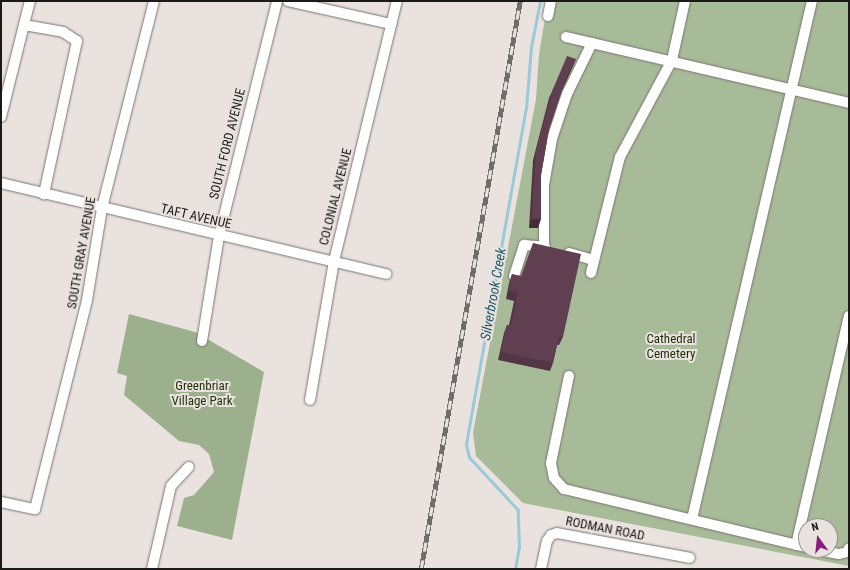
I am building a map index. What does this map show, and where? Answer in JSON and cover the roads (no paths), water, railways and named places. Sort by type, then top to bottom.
[{"type":"street","points":[[1,117],[30,1]]},
{"type":"street","name":"SOUTH GRAY AVENUE","points":[[1,502],[35,510],[87,300],[102,208],[154,1]]},
{"type":"street","name":"SOUTH FORD AVENUE","points":[[202,342],[219,236],[277,1]]},
{"type":"street","points":[[288,1],[391,24]]},
{"type":"street","name":"COLONIAL AVENUE","points":[[310,400],[334,261],[397,1]]},
{"type":"street","points":[[548,16],[551,1]]},
{"type":"street","points":[[591,273],[593,260],[620,157],[672,60],[685,1]]},
{"type":"street","points":[[692,519],[812,1]]},
{"type":"street","points":[[24,25],[63,32],[77,41],[44,194]]},
{"type":"street","points":[[566,37],[672,60],[849,103]]},
{"type":"street","points":[[544,246],[544,185],[552,140],[567,94],[592,43]]},
{"type":"street","name":"TAFT AVENUE","points":[[1,183],[219,236],[386,274]]},
{"type":"street","points":[[514,276],[524,245],[544,246],[593,260]]},
{"type":"street","points":[[807,518],[849,316]]},
{"type":"street","points":[[570,376],[552,454],[552,468],[558,484],[569,492],[692,519],[798,545]]},
{"type":"street","points":[[152,569],[171,486],[189,467]]},
{"type":"street","name":"RODMAN ROAD","points":[[541,569],[547,541],[551,535],[557,533],[690,558]]},
{"type":"street","points":[[838,554],[847,552],[849,548]]},
{"type":"waterway","name":"Silverbrook Creek","points":[[515,569],[519,547],[518,510],[469,457],[466,444],[526,108],[531,47],[540,1]]},
{"type":"railway","points":[[421,569],[520,1]]},
{"type":"park label","name":"Cathedral Cemetery","points":[[671,348]]},
{"type":"park label","name":"Greenbriar Village Park","points":[[202,394]]}]
